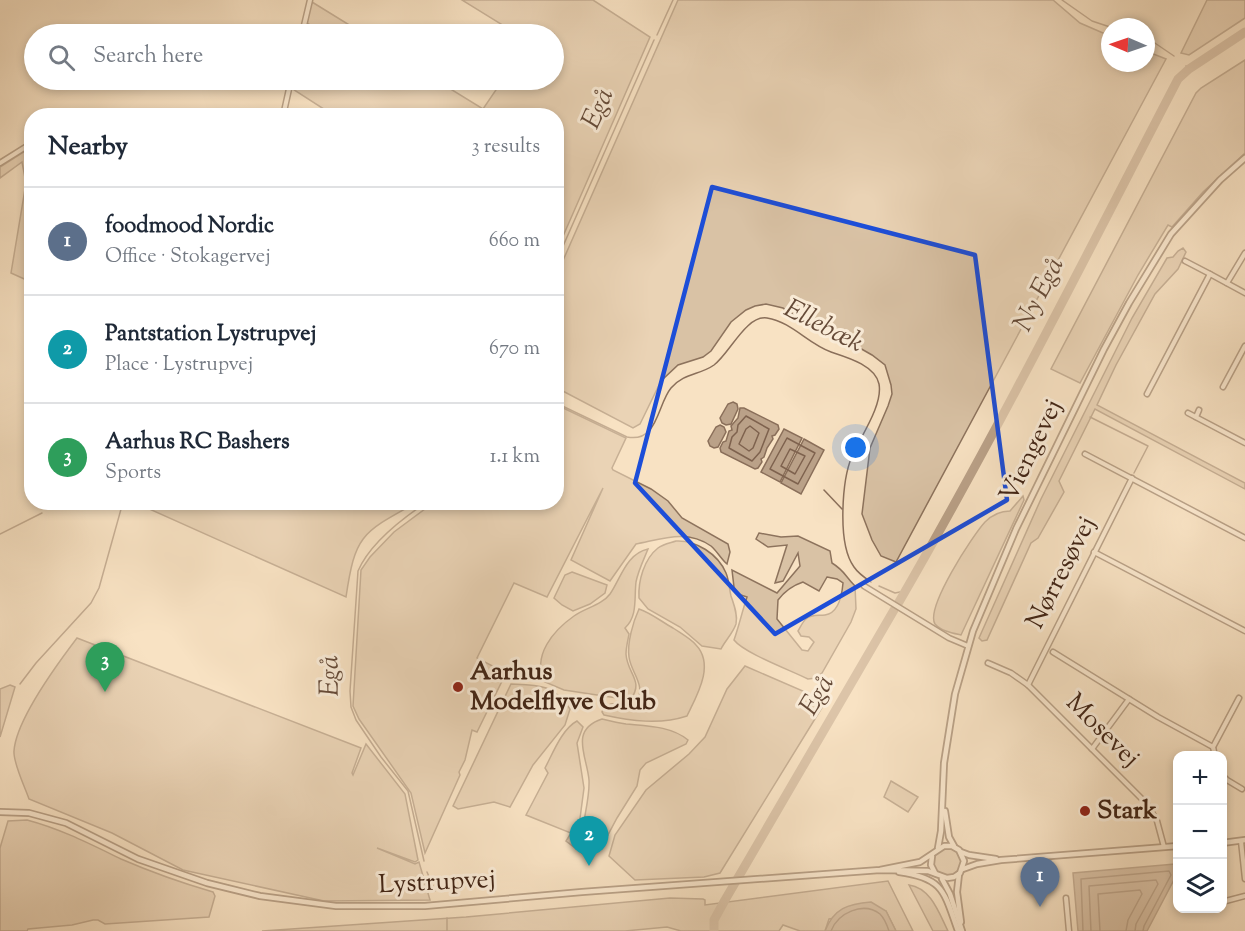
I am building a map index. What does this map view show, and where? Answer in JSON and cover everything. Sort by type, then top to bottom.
[{"type":"street","points":[[304,24],[310,0]]},
{"type":"street","points":[[285,108],[289,90]]},
{"type":"street","points":[[0,162],[24,148]]},
{"type":"street","name":"Viengevej","points":[[938,849],[949,722],[968,646],[1016,529],[1129,303],[1171,234],[1220,180],[1245,158]]},
{"type":"street","points":[[1227,283],[1245,253]]},
{"type":"street","points":[[1185,261],[1245,293]]},
{"type":"street","points":[[1147,394],[1210,274]]},
{"type":"street","points":[[1223,387],[1245,346]]},
{"type":"street","points":[[1196,417],[1199,410]]},
{"type":"street","points":[[1188,413],[1245,443]]},
{"type":"street","points":[[1085,454],[1245,538]]},
{"type":"street","name":"Nørresøvej","points":[[1028,685],[1132,478]]},
{"type":"street","points":[[1094,552],[1245,631]]},
{"type":"street","points":[[864,586],[949,638],[968,646]]},
{"type":"street","points":[[1053,652],[1177,729],[1213,747]]},
{"type":"street","name":"Mosevej","points":[[988,663],[1011,673],[1028,685],[1154,814],[1161,830],[1164,848]]},
{"type":"street","points":[[1214,751],[1213,747],[1239,698]]},
{"type":"street","points":[[1092,749],[1129,699]]},
{"type":"street","points":[[1227,780],[1242,789]]},
{"type":"street","name":"Viengevej","points":[[943,803],[949,837],[955,847]]},
{"type":"street","name":"Lystrupvej","points":[[0,813],[37,815],[66,824],[138,859],[180,875],[243,893],[309,904],[362,907],[425,906],[880,870],[918,863],[933,854]]},
{"type":"street","points":[[1227,842],[1243,840],[1245,879]]},
{"type":"street","points":[[961,931],[949,891],[931,863],[933,854],[948,845],[967,855],[1001,860]]},
{"type":"street","points":[[938,875],[952,878],[977,864],[1001,860],[1173,847]]},
{"type":"street","points":[[961,852],[964,861],[957,892],[961,931]]},
{"type":"street","name":"Lystrupvej","points":[[880,870],[916,870],[938,875]]},
{"type":"street","points":[[887,871],[922,876],[935,883],[944,894],[961,931]]},
{"type":"street","points":[[1227,901],[1245,896]]},
{"type":"street","points":[[1066,898],[1069,931]]},
{"type":"highlighted area","points":[[712,187],[975,255],[1007,500],[775,634],[635,483]]},
{"type":"shaded area","points":[[462,0],[593,0],[650,37],[564,234],[564,108],[484,108],[496,90],[564,90],[564,24],[501,24]]},
{"type":"shaded area","points":[[678,0],[1053,0],[1080,23],[1101,32],[1101,72],[1155,72],[1155,55],[1166,59],[896,562],[881,556],[862,514],[870,448],[892,394],[885,365],[858,347],[823,334],[783,308],[766,304],[755,306],[731,322],[711,351],[703,357],[678,365],[661,381],[640,424],[633,428],[564,392],[564,258]]},
{"type":"shaded area","points":[[1207,0],[1245,0],[1245,18],[1189,55],[1181,53]]},
{"type":"shaded area","points":[[312,2],[348,24],[309,24],[306,22]]},
{"type":"shaded area","points":[[1245,60],[1245,153],[1203,192],[1172,227],[1168,225],[1138,275],[1080,383],[1051,369],[1196,93]]},
{"type":"shaded area","points":[[294,90],[452,90],[481,108],[322,108]]},
{"type":"shaded area","points":[[24,152],[24,172],[22,162],[0,178],[0,167]]},
{"type":"shaded area","points":[[24,195],[24,279],[11,273]]},
{"type":"shaded area","points":[[1183,248],[1186,252],[1178,269],[1155,294],[1097,405],[1245,483],[1245,489],[1095,409],[1059,481],[1064,492],[1038,538],[1031,543],[987,640],[982,641],[979,638],[1041,499],[1132,318],[1167,258],[1173,257]]},
{"type":"shaded area","points":[[564,408],[626,438],[613,470],[651,489],[668,501],[682,518],[728,544],[730,552],[727,564],[711,546],[693,538],[674,537],[636,544],[610,581],[571,560],[603,488],[547,597],[514,583],[477,658],[506,673],[477,732],[472,730],[460,775],[425,853],[411,793],[359,719],[353,706],[361,570],[394,532],[424,510],[564,510]]},
{"type":"shaded area","points":[[1023,496],[1024,500],[961,635],[940,628],[935,624],[934,616],[937,603],[961,556],[985,522],[997,514],[1010,511]]},
{"type":"shaded area","points":[[152,510],[403,510],[372,530],[357,548],[346,597]]},
{"type":"shaded area","points":[[759,533],[781,537],[798,536],[830,551],[832,563],[855,586],[856,609],[851,622],[822,673],[816,678],[808,679],[768,661],[734,640],[747,597],[738,594],[734,587],[732,570],[777,593],[800,566],[798,553],[783,581],[775,583],[787,545],[768,547],[756,539]],"holes":[[[827,577],[843,583],[839,603],[830,614],[810,616],[804,621],[798,631],[801,636],[809,637],[814,642],[808,651],[802,650],[777,619],[778,600],[789,589],[803,582],[819,591]]]},
{"type":"shaded area","points":[[676,541],[691,543],[706,550],[718,560],[726,573],[736,624],[721,649],[702,646],[680,627],[648,609],[639,598],[641,578],[649,558],[660,547]]},
{"type":"shaded area","points":[[648,549],[636,582],[634,612],[625,628],[629,634],[627,661],[636,682],[636,688],[630,700],[564,690],[545,682],[541,672],[541,663],[543,653],[552,636],[574,616],[607,598],[629,561]]},
{"type":"shaded area","points":[[572,572],[607,585],[605,593],[590,604],[573,611],[562,605],[554,598],[565,575]]},
{"type":"shaded area","points":[[639,609],[688,638],[701,653],[704,662],[702,680],[687,716],[646,721],[604,715],[602,712],[604,707],[611,704],[636,702],[639,696],[639,685],[630,663],[629,645]]},
{"type":"shaded area","points":[[77,638],[361,748],[353,775],[366,744],[405,794],[418,860],[415,862],[377,848],[415,864],[419,862],[430,900],[324,901],[183,870],[112,833],[29,799],[15,762],[14,751],[17,738],[39,692]]},
{"type":"shaded area","points":[[745,666],[826,701],[720,873],[704,877],[635,880],[609,856],[615,835],[646,790],[689,754],[705,737],[727,689]]},
{"type":"shaded area","points":[[511,684],[537,686],[551,690],[558,695],[570,709],[565,725],[533,765],[510,807],[494,802],[458,809],[453,806]]},
{"type":"shaded area","points":[[10,685],[15,687],[0,737],[0,689]]},
{"type":"shaded area","points":[[602,719],[666,729],[688,740],[686,744],[646,763],[640,770],[637,786],[601,848],[592,854],[582,837],[589,780],[582,745],[586,730]]},
{"type":"shaded area","points":[[577,721],[583,727],[577,743],[584,788],[579,826],[582,853],[566,841],[571,833],[526,815],[548,773],[545,768],[562,735]]},
{"type":"shaded area","points":[[891,781],[918,797],[908,812],[884,797]]},
{"type":"shaded area","points":[[27,820],[64,832],[144,868],[213,892],[215,896],[209,917],[105,924],[93,920],[72,925],[28,929],[27,931],[0,931],[0,848],[8,821]]},
{"type":"shaded area","points":[[947,848],[957,852],[961,862],[957,872],[947,876],[937,872],[933,862],[937,852]]},
{"type":"shaded area","points":[[888,881],[913,931],[896,931],[886,911],[829,919],[825,931],[800,931],[783,925],[779,931],[681,931],[667,927],[625,931],[262,931],[466,917],[670,898],[703,899],[705,905]]},
{"type":"shaded area","points":[[909,885],[917,887],[929,896],[948,931],[933,931]]},
{"type":"water","points":[[733,402],[737,404],[738,409],[731,424],[726,425],[720,418],[728,404]]},
{"type":"water","points":[[740,408],[778,425],[779,429],[772,436],[773,439],[761,459],[762,462],[755,469],[721,452],[720,448],[726,441],[729,431],[732,430],[731,426],[738,418]]},
{"type":"water","points":[[720,425],[726,432],[718,447],[714,448],[708,441],[716,427]]},
{"type":"water","points":[[784,429],[802,438],[780,482],[761,472]]},
{"type":"water","points":[[804,439],[824,450],[801,494],[781,483]]},
{"type":"water","points":[[1173,864],[1173,882],[1147,931],[1078,931],[1073,873]]},
{"type":"water","points":[[871,902],[886,911],[896,931],[825,931],[837,912],[855,904]]},
{"type":"waterway","name":"Egå","points":[[657,35],[673,0]]},
{"type":"waterway","name":"Egå","points":[[1062,0],[1092,21],[1101,24]]},
{"type":"waterway","name":"Ny Egå","points":[[899,602],[1007,408],[1178,79],[1189,69],[1245,32]]},
{"type":"waterway","name":"Egå","points":[[564,244],[654,40]]},
{"type":"waterway","name":"Egå","points":[[1155,43],[1174,56]]},
{"type":"waterway","name":"Ny Egå","points":[[1186,66],[1189,69]]},
{"type":"waterway","name":"Ellebæk","points":[[564,407],[627,437],[645,434],[651,429],[671,388],[681,379],[714,365],[745,328],[759,319],[776,320],[823,348],[852,359],[872,372],[879,384],[875,411],[852,456],[846,480],[843,512],[843,528],[849,557],[856,569],[871,582]]},
{"type":"waterway","points":[[1090,417],[1148,446],[1134,473]]},
{"type":"waterway","points":[[824,490],[842,509]]},
{"type":"waterway","points":[[20,684],[36,663],[91,603],[99,588],[121,510]]},
{"type":"waterway","name":"Egå","points":[[416,510],[379,541],[358,571],[350,691],[351,707],[356,720],[408,791],[424,861]]},
{"type":"waterway","name":"Ellebæk","points":[[0,534],[42,513]]},
{"type":"waterway","points":[[879,586],[895,593],[905,591]]},
{"type":"waterway","name":"Egå","points":[[714,931],[714,920],[725,900],[894,610]]},
{"type":"waterway","points":[[427,872],[435,891]]},
{"type":"waterway","name":"Egå","points":[[447,918],[447,931]]},
{"type":"place","name":"Aarhus Modelflyve Club","points":[[458,687]]},
{"type":"place","name":"Aarhus RC Bashers","points":[[105,692]]},
{"type":"place","name":"Stark","points":[[1085,811]]},
{"type":"place","name":"Pantstation Lystrupvej","points":[[589,866]]},
{"type":"place","name":"foodmood Nordic","points":[[1040,907]]}]
